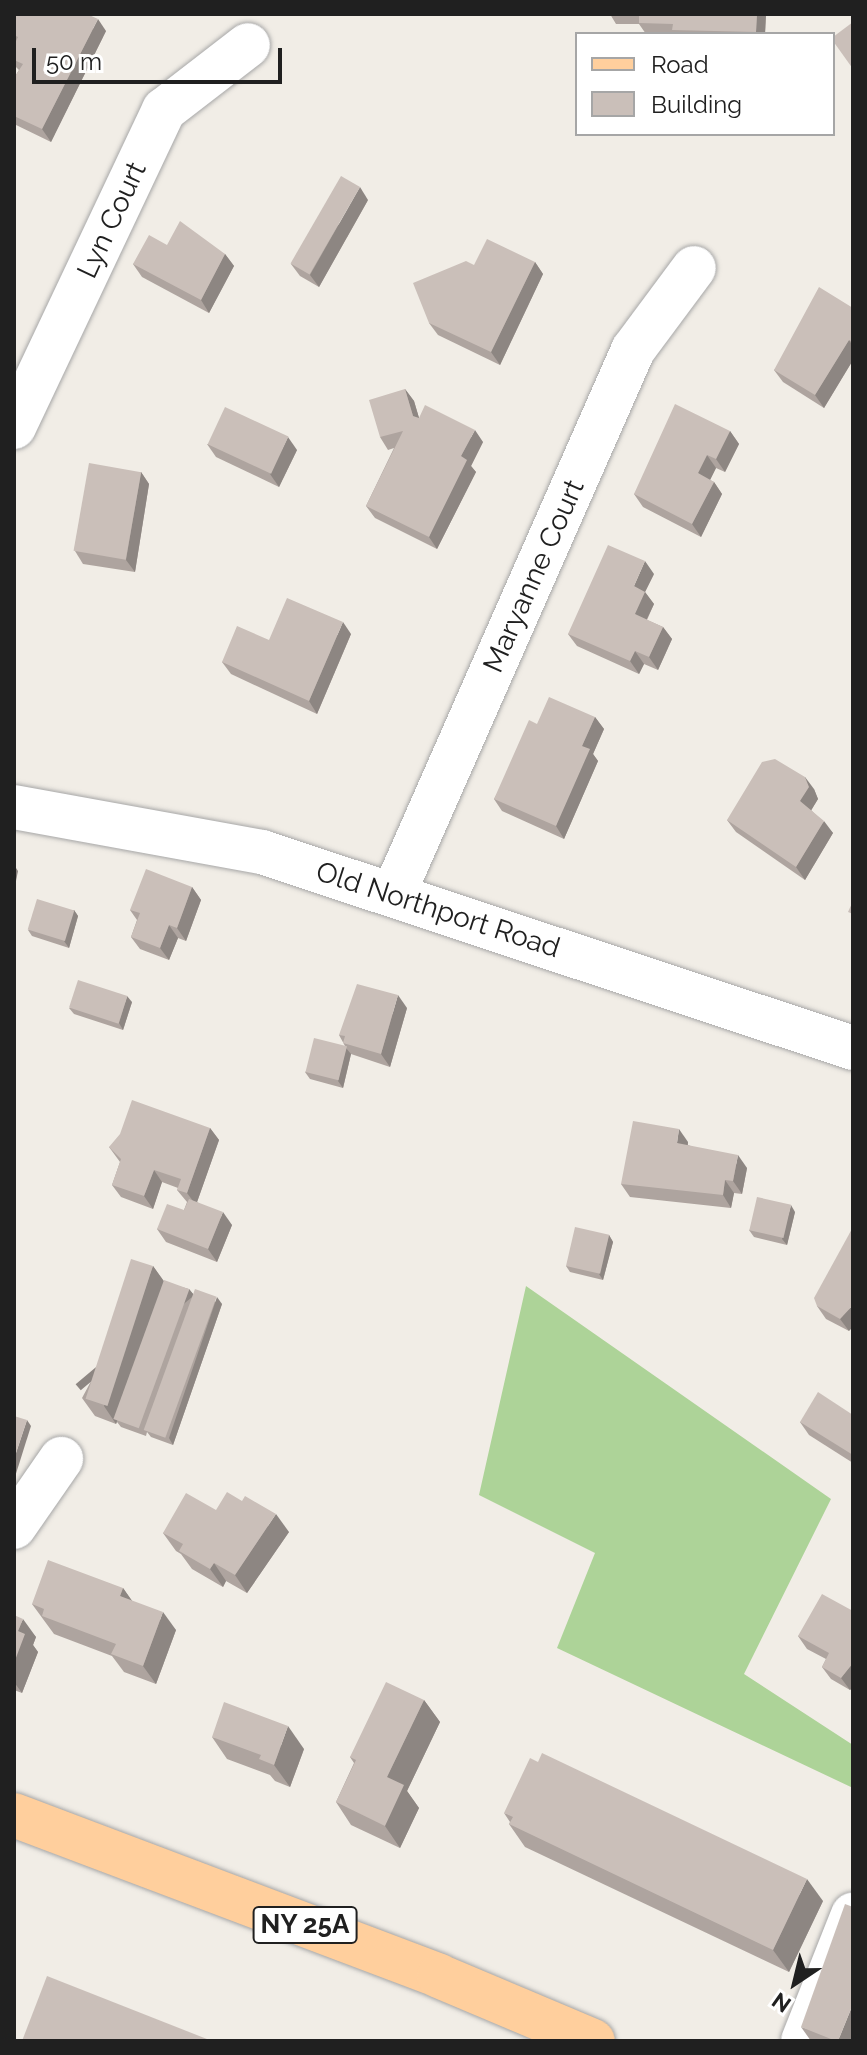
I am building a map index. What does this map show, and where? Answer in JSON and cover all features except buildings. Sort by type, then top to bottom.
[{"type":"main road","name":"NY 25A","points":[[14,1815],[439,1976],[593,2041]]},
{"type":"street","name":"Lyn Court","points":[[14,427],[164,110],[248,45]]},
{"type":"street","name":"Maryanne Court","points":[[393,895],[633,350],[694,268]]},
{"type":"street","name":"Old Northport Road","points":[[14,807],[262,852],[853,1048]]},
{"type":"street","points":[[14,1527],[61,1459]]},
{"type":"street","points":[[803,2041],[853,1915]]},
{"type":"green space","points":[[526,1286],[831,1499],[744,1674],[853,1745],[853,1788],[557,1648],[595,1553],[479,1495]]}]
